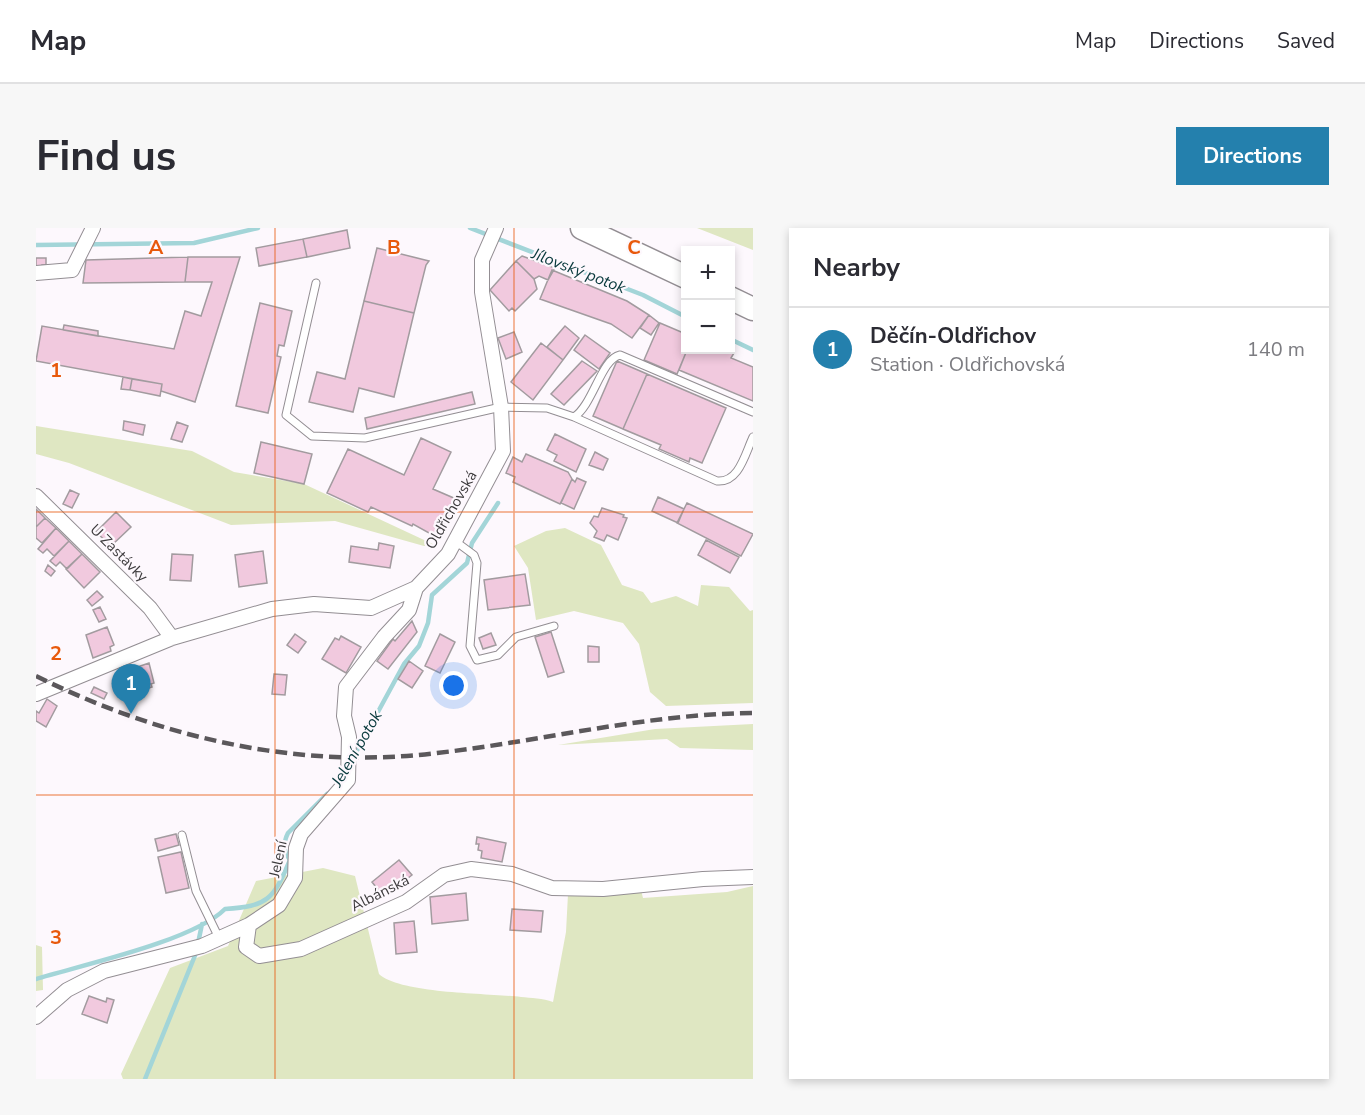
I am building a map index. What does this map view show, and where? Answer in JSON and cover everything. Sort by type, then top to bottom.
[{"type":"main road","points":[[582,228],[681,275]]},
{"type":"main road","points":[[734,300],[753,309]]},
{"type":"street","name":"Oldřichovská","points":[[36,694],[172,638],[272,609],[314,604],[371,608],[416,588],[448,554],[461,545],[503,451],[501,407],[482,292],[482,260],[496,228]]},
{"type":"street","points":[[36,273],[72,270],[91,231]]},
{"type":"street","name":"U Zastávky","points":[[36,496],[150,608],[172,638]]},
{"type":"street","name":"Jelení","points":[[36,1017],[67,990],[104,970],[202,946],[249,925],[279,905],[295,878],[296,848],[302,834],[348,780],[349,737],[344,716],[346,687],[384,637],[409,610],[416,588]]},
{"type":"street","name":"Albánská","points":[[249,925],[246,947],[259,956],[302,949],[406,902],[444,875],[471,868],[512,874],[552,888],[603,889],[703,879],[753,877]]},
{"type":"lane","points":[[316,283],[286,415],[312,436],[365,438],[501,407],[547,408],[574,417],[717,481],[726,482],[734,477],[753,437]]},
{"type":"lane","points":[[574,417],[583,411],[610,360],[620,355],[753,412]]},
{"type":"lane","points":[[461,545],[474,555],[477,563],[470,646],[477,660],[498,655],[516,637],[554,626]]},
{"type":"lane","points":[[182,835],[196,891],[219,938]]},
{"type":"green space","points":[[697,228],[753,228],[753,250]]},
{"type":"green space","points":[[36,426],[192,451],[234,472],[304,484],[437,546],[424,546],[335,521],[231,525],[69,463],[36,454]]},
{"type":"green space","points":[[565,528],[601,545],[622,585],[643,592],[651,603],[676,596],[698,606],[701,585],[729,587],[750,611],[753,610],[753,703],[666,706],[650,692],[639,644],[623,623],[574,611],[536,620],[528,568],[514,546],[546,531]]},
{"type":"green space","points":[[753,724],[753,750],[680,748],[667,739],[558,745],[655,729]]},
{"type":"green space","points":[[323,868],[355,876],[379,974],[390,981],[425,989],[537,998],[553,1002],[566,932],[568,894],[641,890],[643,898],[727,892],[753,886],[753,1079],[123,1079],[121,1074],[170,968],[228,946],[256,881]]},
{"type":"green space","points":[[36,945],[42,947],[43,990],[36,991]]},
{"type":"building","points":[[347,230],[350,248],[307,257],[303,239]]},
{"type":"building","points":[[303,239],[307,257],[259,266],[256,248]]},
{"type":"building","points":[[377,248],[429,261],[414,313],[364,301]]},
{"type":"building","points":[[522,256],[555,268],[548,280],[539,276],[534,279],[516,261]]},
{"type":"building","points":[[188,257],[185,282],[83,283],[86,260]]},
{"type":"building","points":[[188,257],[240,257],[195,402],[161,391],[162,384],[36,361],[42,326],[174,349],[185,311],[201,316],[212,282],[185,282]]},
{"type":"building","points":[[36,258],[46,258],[46,265],[42,265],[42,270],[36,270]]},
{"type":"building","points":[[516,261],[534,279],[537,289],[515,311],[512,308],[509,311],[490,290]]},
{"type":"building","points":[[552,270],[627,301],[649,315],[632,338],[611,324],[540,299]]},
{"type":"building","points":[[364,301],[414,313],[394,397],[359,388],[353,412],[309,402],[317,372],[345,379]]},
{"type":"building","points":[[260,303],[292,311],[284,346],[279,345],[277,356],[281,357],[268,413],[236,406]]},
{"type":"building","points":[[649,315],[659,323],[651,335],[640,328]]},
{"type":"building","points":[[660,323],[681,332],[681,354],[685,354],[677,374],[644,360]]},
{"type":"building","points":[[64,325],[98,331],[98,336],[63,330]]},
{"type":"building","points":[[565,326],[579,338],[563,360],[547,347]]},
{"type":"building","points":[[514,332],[522,352],[506,359],[498,338]]},
{"type":"building","points":[[585,335],[610,353],[599,369],[574,350]]},
{"type":"building","points":[[541,343],[563,360],[533,400],[511,382]]},
{"type":"building","points":[[685,354],[733,354],[731,358],[753,367],[753,401],[679,370]]},
{"type":"building","points":[[582,361],[597,371],[564,405],[551,394]]},
{"type":"building","points":[[617,361],[647,374],[623,429],[593,416]]},
{"type":"building","points":[[647,374],[726,408],[702,463],[690,458],[689,462],[659,449],[661,445],[623,429]]},
{"type":"building","points":[[123,377],[132,379],[130,390],[121,389]]},
{"type":"building","points":[[132,379],[162,384],[160,396],[130,390]]},
{"type":"building","points":[[472,392],[475,404],[367,429],[365,418]]},
{"type":"building","points":[[124,421],[145,425],[143,435],[123,430]]},
{"type":"building","points":[[177,422],[188,426],[182,442],[171,439]]},
{"type":"building","points":[[555,434],[586,449],[576,472],[554,461],[557,455],[547,450]]},
{"type":"building","points":[[421,438],[451,452],[433,489],[456,499],[438,538],[413,524],[412,526],[371,507],[368,512],[327,493],[348,449],[404,475]]},
{"type":"building","points":[[261,442],[312,454],[304,484],[254,473]]},
{"type":"building","points":[[595,452],[608,459],[603,470],[589,465]]},
{"type":"building","points":[[526,454],[568,472],[572,479],[560,504],[513,482],[515,477],[506,473],[513,457],[522,462]]},
{"type":"building","points":[[577,478],[586,482],[574,509],[561,503],[572,479],[575,482]]},
{"type":"building","points":[[70,490],[79,494],[72,508],[63,504]]},
{"type":"building","points":[[658,497],[684,509],[678,523],[652,511]]},
{"type":"building","points":[[687,503],[753,534],[741,556],[677,523]]},
{"type":"building","points":[[602,508],[627,518],[618,540],[607,535],[604,541],[594,537],[597,531],[590,523],[594,516],[598,517]]},
{"type":"building","points":[[36,509],[45,518],[36,527]]},
{"type":"building","points":[[116,512],[131,527],[111,546],[96,532]]},
{"type":"building","points":[[45,518],[56,528],[42,543],[36,538],[36,527]]},
{"type":"building","points":[[56,528],[69,541],[54,556],[47,549],[43,553],[38,549]]},
{"type":"building","points":[[706,540],[739,557],[730,573],[698,555]]},
{"type":"building","points":[[69,541],[82,554],[67,569],[60,562],[56,566],[50,561]]},
{"type":"building","points":[[379,543],[394,546],[390,568],[349,562],[351,546],[378,550]]},
{"type":"building","points":[[263,551],[267,583],[239,587],[235,555]]},
{"type":"building","points":[[82,554],[100,572],[84,588],[66,569]]},
{"type":"building","points":[[172,554],[193,555],[191,581],[170,580]]},
{"type":"building","points":[[48,565],[55,571],[51,576],[45,571]]},
{"type":"building","points":[[525,574],[530,605],[488,610],[484,580]]},
{"type":"building","points":[[97,591],[103,597],[92,606],[87,600]]},
{"type":"building","points":[[100,607],[106,619],[99,622],[93,610]]},
{"type":"building","points":[[412,621],[417,632],[388,669],[377,661],[393,639],[395,641]]},
{"type":"building","points":[[107,627],[114,645],[110,647],[111,651],[93,658],[86,635]]},
{"type":"building","points":[[551,632],[564,672],[548,677],[535,637]]},
{"type":"building","points":[[491,633],[496,645],[483,649],[479,638]]},
{"type":"building","points":[[295,634],[306,642],[298,653],[287,645]]},
{"type":"building","points":[[440,634],[455,642],[440,673],[425,666]]},
{"type":"building","points":[[341,636],[361,647],[346,673],[322,659],[335,638],[339,640]]},
{"type":"building","points":[[588,646],[599,647],[599,662],[588,662]]},
{"type":"building","points":[[409,661],[423,671],[412,688],[398,679]]},
{"type":"building","points":[[149,663],[154,683],[151,684],[152,687],[129,691],[123,672]]},
{"type":"building","points":[[274,674],[287,675],[285,695],[272,694]]},
{"type":"building","points":[[94,687],[107,693],[104,699],[91,693]]},
{"type":"building","points":[[47,699],[57,706],[46,727],[36,721],[36,711],[39,713]]},
{"type":"building","points":[[176,834],[179,845],[158,851],[155,839]]},
{"type":"building","points":[[477,837],[506,843],[502,862],[481,858],[482,851],[478,850],[479,844],[476,844]]},
{"type":"building","points":[[181,852],[189,888],[166,893],[158,857]]},
{"type":"building","points":[[399,860],[412,875],[384,897],[372,882]]},
{"type":"building","points":[[466,893],[468,920],[432,924],[430,897]]},
{"type":"building","points":[[512,909],[543,911],[541,932],[510,930]]},
{"type":"building","points":[[414,921],[417,952],[396,954],[394,923]]},
{"type":"building","points":[[89,996],[106,1002],[107,998],[114,1000],[107,1023],[82,1014]]},
{"type":"waterway","name":"Jílovský potok","points":[[36,245],[194,243],[258,228]]},
{"type":"waterway","name":"Jílovský potok","points":[[470,228],[643,295],[681,314]]},
{"type":"waterway","name":"Jílovský potok","points":[[735,341],[753,350]]},
{"type":"waterway","name":"Jelení potok","points":[[354,756],[404,664],[419,646],[428,623],[432,595],[467,563],[472,543],[498,503]]},
{"type":"waterway","name":"Jelení potok","points":[[36,979],[163,942],[210,921],[225,909],[260,903],[279,884],[290,860],[285,847],[288,833],[327,794]]},
{"type":"waterway","points":[[145,1079],[196,953],[202,924]]},
{"type":"railway","points":[[36,676],[132,717],[181,732],[231,744],[333,757],[385,757],[437,753],[633,723],[753,713]]},
{"type":"place","name":"Děčín-Oldřichov","points":[[131,714]]}]
